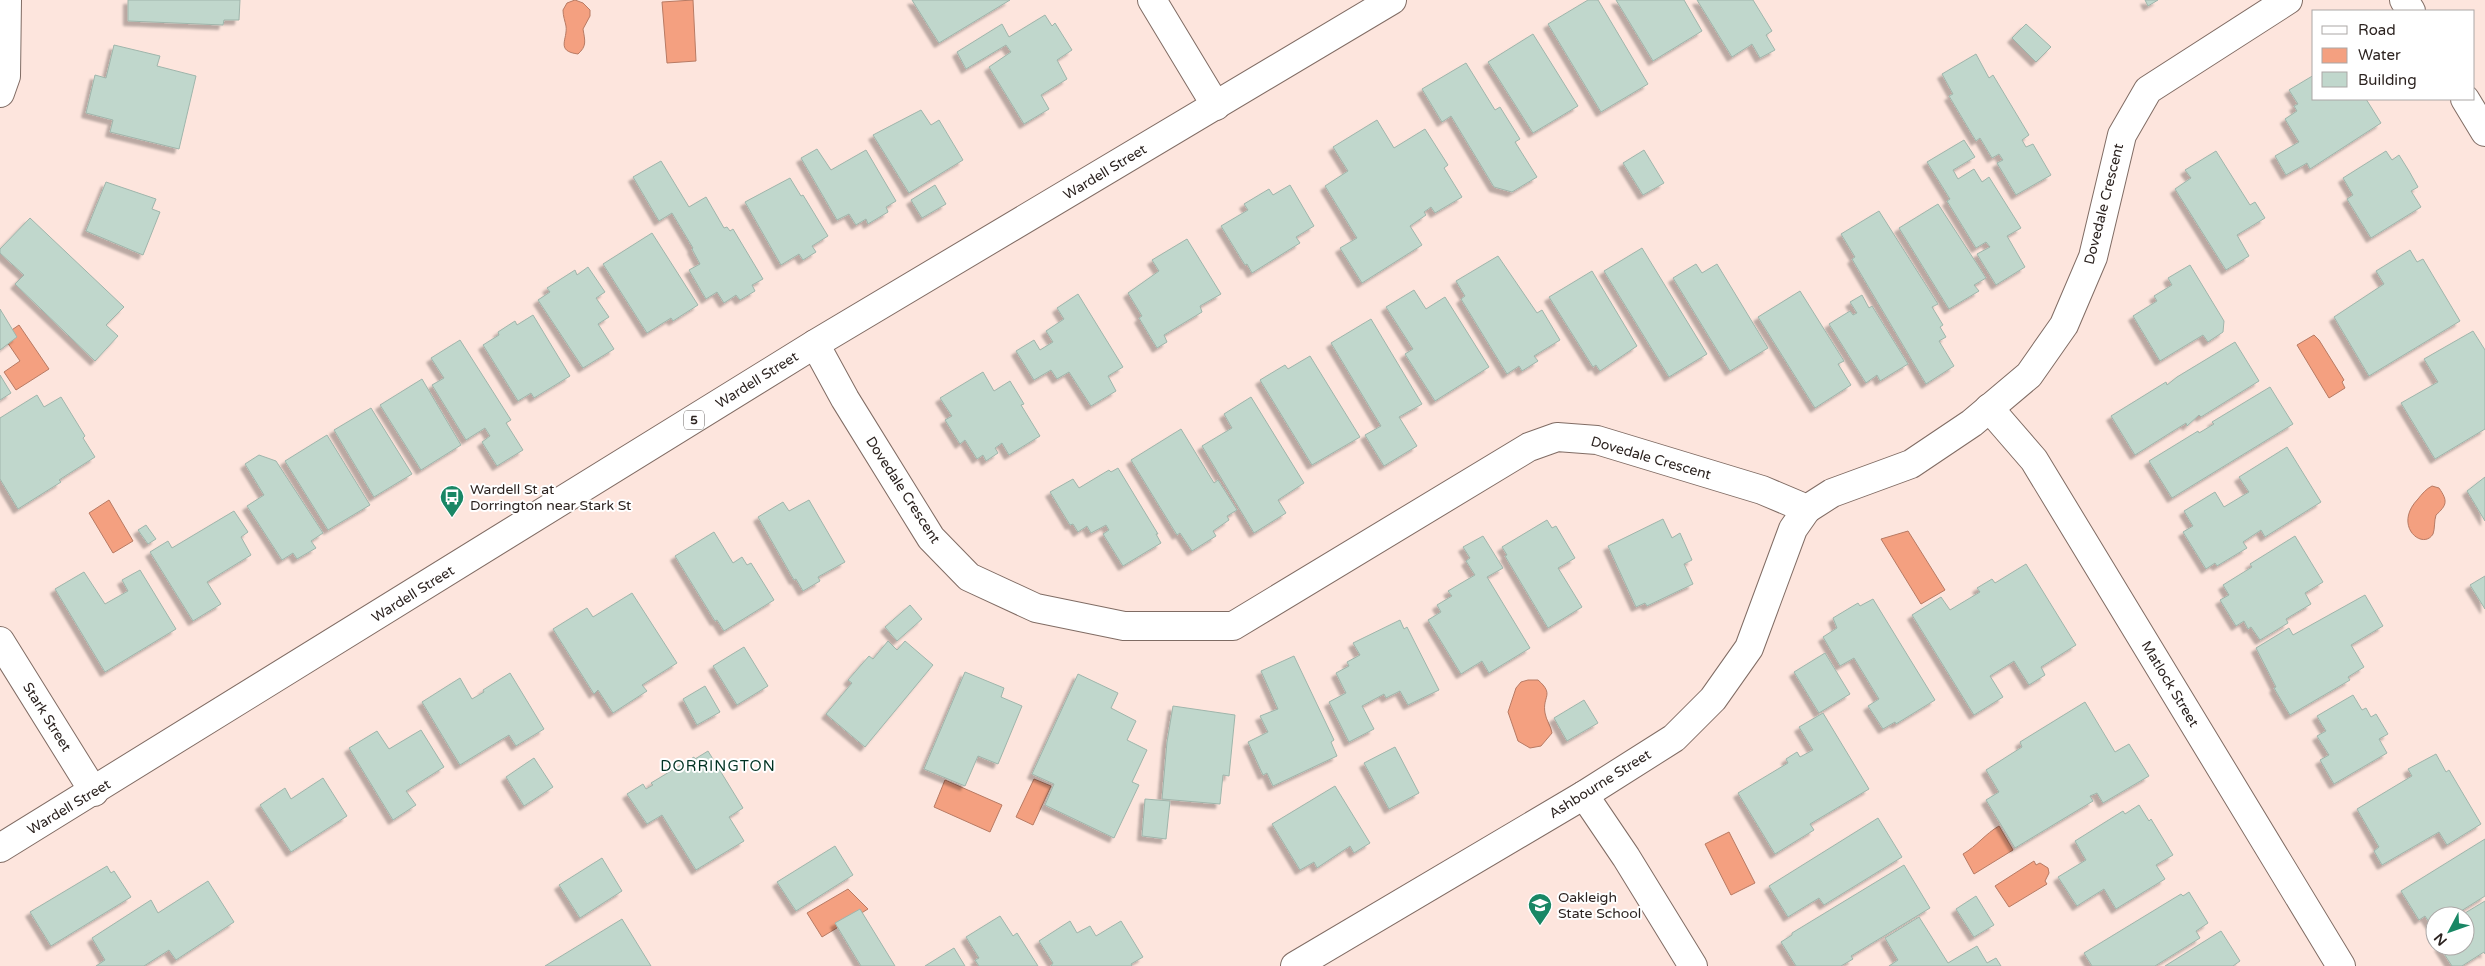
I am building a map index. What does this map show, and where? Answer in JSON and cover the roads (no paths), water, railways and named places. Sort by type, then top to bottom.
[{"type":"main road","points":[[0,93],[6,76],[7,0]]},
{"type":"main road","points":[[1152,0],[1216,106]]},
{"type":"main road","name":"Wardell Street","points":[[0,848],[94,792],[815,344],[1392,0]]},
{"type":"main road","name":"Dovedale Crescent","points":[[815,344],[845,399],[931,538],[969,577],[1036,608],[1124,626],[1233,626],[1529,446],[1557,437],[1597,440],[1762,490],[1807,509],[1832,493],[1911,464],[1972,423],[2028,375],[2064,325],[2093,257],[2122,135],[2148,90],[2288,0]]},
{"type":"main road","points":[[2466,100],[2485,132]]},
{"type":"main road","name":"Matlock Street","points":[[1989,408],[2034,460],[2342,966]]},
{"type":"main road","name":"Ashbourne Street","points":[[1295,966],[1584,795],[1674,738],[1713,699],[1749,648],[1794,529],[1807,509]]},
{"type":"main road","name":"Stark Street","points":[[0,641],[94,792]]},
{"type":"main road","points":[[1584,795],[1626,857],[1693,966]]},
{"type":"water","points":[[575,0],[583,3],[590,10],[590,16],[583,29],[584,46],[578,54],[567,50],[564,44],[566,26],[563,10],[567,3]]},
{"type":"water","points":[[693,0],[696,61],[667,63],[662,2]]},
{"type":"water","points":[[19,325],[49,369],[16,390],[4,372],[20,361],[3,336]]},
{"type":"water","points":[[2314,335],[2344,380],[2342,382],[2345,388],[2329,398],[2297,345]]},
{"type":"water","points":[[2432,486],[2439,488],[2444,496],[2445,503],[2436,515],[2433,534],[2423,540],[2417,538],[2412,533],[2408,518],[2411,509],[2418,499]]},
{"type":"water","points":[[109,500],[133,541],[113,553],[89,513]]},
{"type":"water","points":[[1908,531],[1945,590],[1921,604],[1881,539]]},
{"type":"water","points":[[1538,680],[1546,689],[1545,713],[1552,733],[1541,746],[1530,748],[1518,741],[1508,712],[1516,688],[1521,682]]},
{"type":"water","points":[[1034,779],[1051,786],[1033,825],[1016,817]]},
{"type":"water","points":[[945,780],[1002,805],[990,832],[934,807]]},
{"type":"water","points":[[1999,826],[2013,850],[1974,874],[1963,854]]},
{"type":"water","points":[[1729,832],[1755,883],[1731,895],[1705,844]]},
{"type":"water","points":[[2034,861],[2036,865],[2040,863],[2048,868],[2049,873],[2045,881],[2047,884],[2009,907],[1995,886]]},
{"type":"water","points":[[848,889],[868,909],[822,937],[807,913]]},
{"type":"place","name":"Wardell St at Dorrington near Stark St","points":[[452,518]]},
{"type":"place","name":"Oakleigh State School","points":[[1540,926]]},
{"type":"district","name":"DORRINGTON","points":[[718,766]]}]
